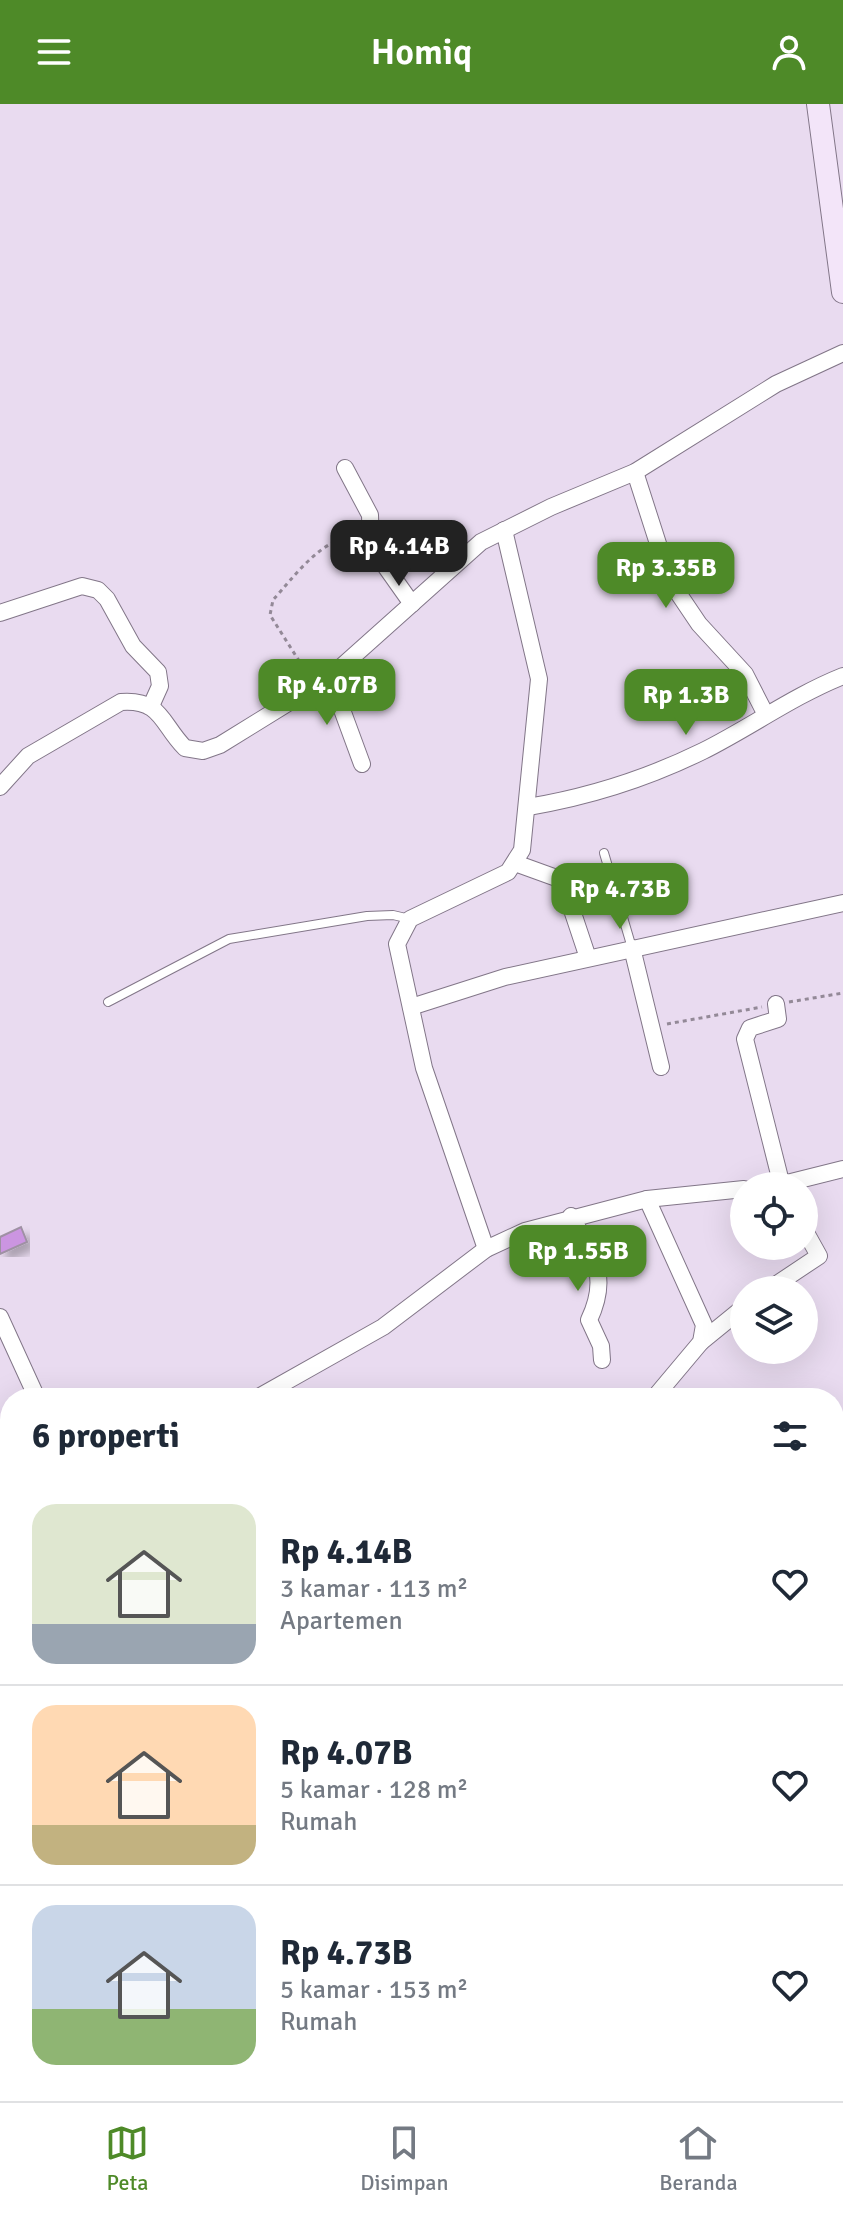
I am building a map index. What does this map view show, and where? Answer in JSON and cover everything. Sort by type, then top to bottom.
[{"type":"street","points":[[818,104],[843,292]]},
{"type":"street","points":[[0,787],[28,756],[105,709],[129,702],[151,706],[185,748],[203,751],[220,745],[330,677],[462,556],[504,530],[635,472],[776,384],[843,353]]},
{"type":"street","points":[[345,468],[370,515],[371,546],[412,604]]},
{"type":"street","points":[[635,472],[670,581],[699,624],[745,674],[766,715]]},
{"type":"street","points":[[486,1249],[424,1068],[397,944],[410,919],[508,872],[522,850],[539,679],[504,530]]},
{"type":"street","points":[[0,613],[82,586],[98,590],[107,599],[133,646],[158,672],[160,686],[151,706]]},
{"type":"street","points":[[528,807],[598,791],[667,767],[811,688],[843,676]]},
{"type":"street","points":[[330,677],[362,764]]},
{"type":"street","points":[[515,863],[562,880],[588,958]]},
{"type":"street","points":[[411,1007],[505,977],[632,948],[776,921],[843,903]]},
{"type":"street","points":[[632,948],[661,1067]]},
{"type":"street","points":[[776,1004],[778,1019],[750,1028],[745,1039],[778,1172]]},
{"type":"street","points":[[818,1176],[843,1169]]},
{"type":"street","points":[[275,1388],[383,1327],[486,1249],[525,1231],[571,1216],[647,1199],[730,1190]]},
{"type":"street","points":[[647,1199],[701,1319],[701,1342]]},
{"type":"street","points":[[571,1216],[597,1261],[600,1280],[597,1304],[589,1320],[599,1339],[602,1360]]},
{"type":"street","points":[[789,1276],[813,1260]]},
{"type":"street","points":[[0,1317],[32,1388]]},
{"type":"street","points":[[662,1388],[701,1342],[730,1318]]},
{"type":"lane","points":[[604,853],[632,948]]},
{"type":"lane","points":[[108,1002],[229,939],[367,916],[393,915],[410,919]]},
{"type":"path","points":[[316,686],[270,615],[273,600],[317,554],[344,537],[356,537],[371,546]]},
{"type":"path","points":[[651,1027],[843,993]]},
{"type":"building","points":[[21,1227],[27,1242],[0,1254],[0,1237]]}]
